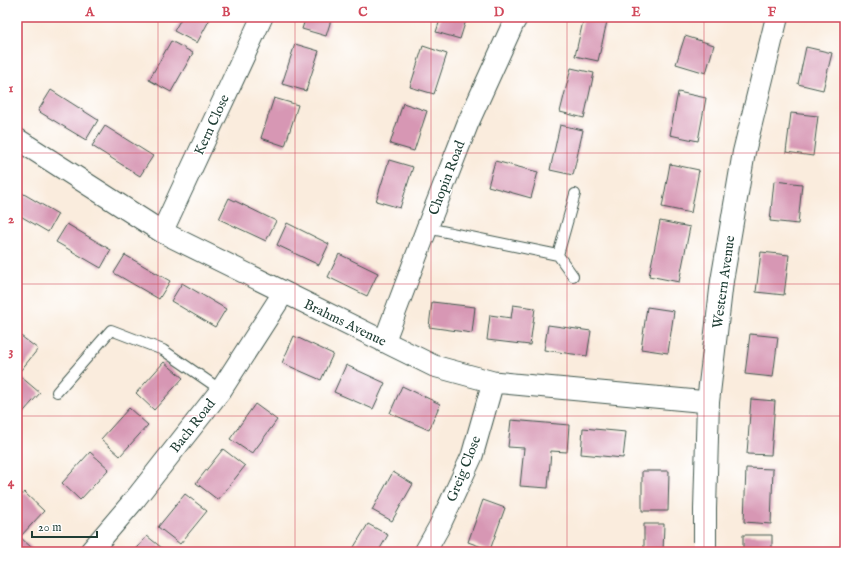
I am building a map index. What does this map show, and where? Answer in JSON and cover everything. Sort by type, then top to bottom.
[{"type":"street","name":"Kern Close","points":[[162,232],[262,17]]},
{"type":"street","name":"Chopin Road","points":[[384,342],[468,124],[517,17]]},
{"type":"street","name":"Western Avenue","points":[[705,552],[708,402],[722,281],[744,152],[777,17]]},
{"type":"street","name":"Brahms Avenue","points":[[17,139],[162,232],[434,366],[493,382],[708,402]]},
{"type":"street","name":"Bach Road","points":[[90,552],[136,498],[221,390],[284,292]]},
{"type":"street","name":"Greig Close","points":[[425,552],[439,527],[472,456],[493,382]]},
{"type":"lane","points":[[558,255],[575,194]]},
{"type":"lane","points":[[427,228],[558,255],[573,276]]},
{"type":"lane","points":[[57,392],[111,330],[163,350],[221,390]]},
{"type":"building","points":[[182,17],[211,17],[197,43],[174,31]]},
{"type":"building","points":[[306,17],[332,17],[326,36],[302,29]]},
{"type":"building","points":[[441,17],[467,17],[460,39],[436,32]]},
{"type":"building","points":[[584,17],[608,17],[598,61],[575,56]]},
{"type":"building","points":[[685,36],[714,45],[706,73],[676,64]]},
{"type":"building","points":[[171,41],[193,53],[171,92],[149,80]]},
{"type":"building","points":[[295,44],[319,51],[306,91],[282,84]]},
{"type":"building","points":[[423,46],[447,54],[434,94],[410,87]]},
{"type":"building","points":[[806,47],[832,53],[823,90],[798,84]]},
{"type":"building","points":[[571,68],[594,73],[584,118],[560,112]]},
{"type":"building","points":[[51,90],[98,120],[86,140],[38,111]]},
{"type":"building","points":[[678,92],[706,98],[698,141],[670,135]]},
{"type":"building","points":[[274,98],[298,105],[285,146],[261,138]]},
{"type":"building","points":[[403,103],[427,111],[414,151],[390,144]]},
{"type":"building","points":[[791,113],[818,116],[813,156],[786,152]]},
{"type":"building","points":[[560,125],[583,130],[573,175],[550,170]]},
{"type":"building","points":[[105,126],[153,156],[140,176],[92,146]]},
{"type":"building","points":[[389,160],[413,167],[400,208],[376,201]]},
{"type":"building","points":[[495,161],[538,172],[531,198],[488,186]]},
{"type":"building","points":[[670,164],[699,170],[691,213],[662,207]]},
{"type":"building","points":[[774,181],[802,184],[798,224],[770,221]]},
{"type":"building","points":[[17,190],[58,214],[48,232],[17,214]]},
{"type":"building","points":[[229,198],[276,221],[266,241],[219,219]]},
{"type":"building","points":[[660,221],[690,227],[679,282],[649,276]]},
{"type":"building","points":[[287,223],[329,244],[319,265],[277,245]]},
{"type":"building","points":[[67,224],[111,250],[101,268],[56,242]]},
{"type":"building","points":[[761,252],[789,255],[784,295],[756,292]]},
{"type":"building","points":[[339,254],[378,273],[367,296],[328,277]]},
{"type":"building","points":[[125,255],[170,281],[159,299],[114,273]]},
{"type":"building","points":[[182,283],[226,309],[215,327],[171,301]]},
{"type":"building","points":[[432,302],[475,307],[472,333],[429,327]]},
{"type":"building","points":[[513,305],[535,308],[530,345],[487,340],[490,315],[511,318]]},
{"type":"building","points":[[647,307],[674,311],[668,353],[641,349]]},
{"type":"building","points":[[548,325],[591,331],[587,356],[544,350]]},
{"type":"building","points":[[17,333],[38,349],[21,370],[17,367]]},
{"type":"building","points":[[750,334],[778,337],[773,377],[745,374]]},
{"type":"building","points":[[294,336],[333,354],[321,380],[282,363]]},
{"type":"building","points":[[164,362],[183,378],[154,410],[136,393]]},
{"type":"building","points":[[346,365],[385,383],[373,409],[334,392]]},
{"type":"building","points":[[20,376],[40,393],[17,419],[17,379]]},
{"type":"building","points":[[402,386],[440,404],[429,430],[390,413]]},
{"type":"building","points":[[751,399],[775,401],[771,455],[747,454]]},
{"type":"building","points":[[255,404],[277,420],[252,454],[230,439]]},
{"type":"building","points":[[129,408],[148,425],[120,456],[101,439]]},
{"type":"building","points":[[511,420],[569,425],[567,452],[551,451],[548,488],[520,486],[524,448],[508,447]]},
{"type":"building","points":[[583,428],[626,432],[623,458],[581,454]]},
{"type":"building","points":[[223,449],[245,466],[218,500],[196,483]]},
{"type":"building","points":[[90,452],[109,469],[80,500],[62,483]]},
{"type":"building","points":[[746,468],[773,469],[771,524],[744,522]]},
{"type":"building","points":[[642,471],[669,471],[668,511],[642,511]]},
{"type":"building","points":[[393,472],[413,484],[392,521],[372,510]]},
{"type":"building","points":[[24,492],[44,511],[20,537],[32,548],[28,552],[17,552],[17,500]]},
{"type":"building","points":[[185,494],[207,511],[180,544],[158,527]]},
{"type":"building","points":[[483,500],[505,508],[490,550],[468,542]]},
{"type":"building","points":[[368,524],[388,535],[378,552],[351,552]]},
{"type":"building","points":[[644,524],[664,524],[663,552],[644,552]]},
{"type":"building","points":[[743,535],[772,535],[772,552],[743,552]]},
{"type":"building","points":[[147,536],[167,552],[134,552]]}]
